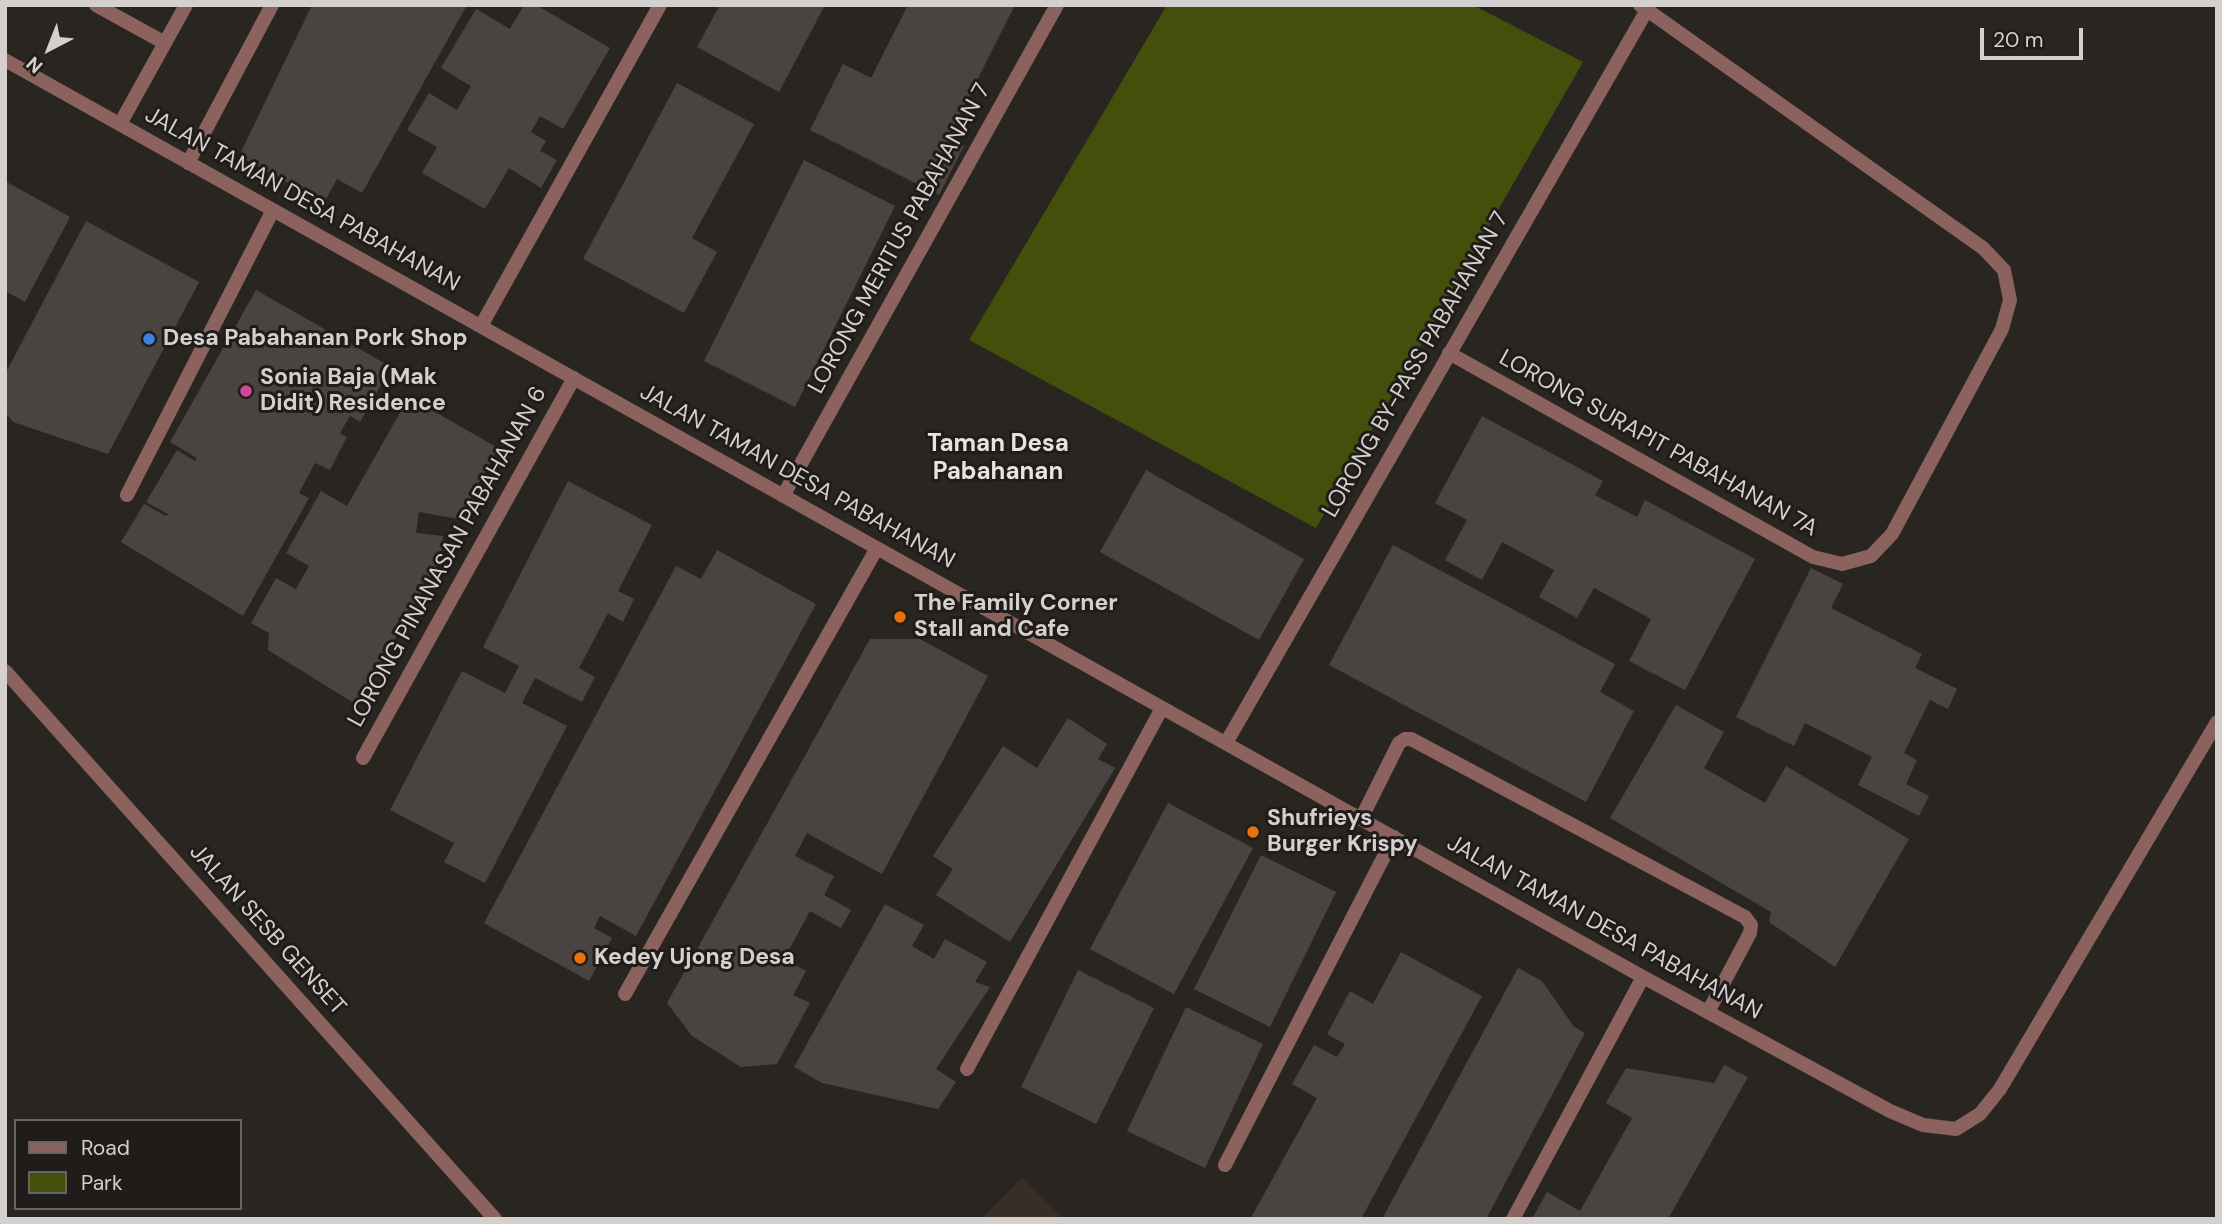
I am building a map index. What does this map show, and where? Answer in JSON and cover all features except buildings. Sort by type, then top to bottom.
[{"type":"street","points":[[96,5],[165,43]]},
{"type":"street","points":[[120,124],[186,5]]},
{"type":"street","points":[[188,163],[272,5]]},
{"type":"street","points":[[481,326],[660,5]]},
{"type":"street","name":"LORONG MERITUS PABAHANAN 7","points":[[783,496],[1057,5]]},
{"type":"street","name":"LORONG SURAPIT PABAHANAN 7A","points":[[1449,354],[1813,557],[1842,564],[1871,556],[1892,534],[2002,329],[2010,300],[2004,270],[1983,247],[1643,7]]},
{"type":"street","name":"LORONG BY-PASS PABAHANAN 7","points":[[1226,743],[1449,354],[1643,7]]},
{"type":"street","name":"JALAN TAMAN DESA PABAHANAN","points":[[5,60],[1643,977],[1890,1111],[1923,1125],[1955,1129],[1980,1114],[2000,1089],[2217,722]]},
{"type":"street","points":[[127,495],[273,210]]},
{"type":"street","name":"LORONG PINANASAN PABAHANAN 6","points":[[363,758],[574,378]]},
{"type":"street","points":[[625,994],[877,548]]},
{"type":"street","name":"JALAN SESB GENSET","points":[[5,671],[495,1219]]},
{"type":"street","points":[[967,1069],[1163,708]]},
{"type":"street","points":[[1361,819],[1399,743],[1405,738],[1411,739],[1745,917],[1751,925],[1750,933],[1708,1012]]},
{"type":"street","points":[[1224,1165],[1394,837]]},
{"type":"street","points":[[1513,1219],[1643,977]]},
{"type":"shaded area","points":[[1022,1178],[1063,1219],[981,1219]]},
{"type":"green space","points":[[1167,5],[1473,5],[1583,62],[1316,528],[969,340]]},
{"type":"place","name":"Desa Pabahanan Pork Shop","points":[[149,339]]},
{"type":"place","name":"Sonia Baja (Mak Didit) Residence","points":[[246,391]]},
{"type":"place","name":"The Family Corner Stall and Cafe","points":[[900,617]]},
{"type":"place","name":"Shufrieys Burger Krispy","points":[[1253,832]]},
{"type":"place","name":"Kedey Ujong Desa","points":[[580,958]]},
{"type":"district","name":"Taman Desa Pabahanan","points":[[998,459]]}]
